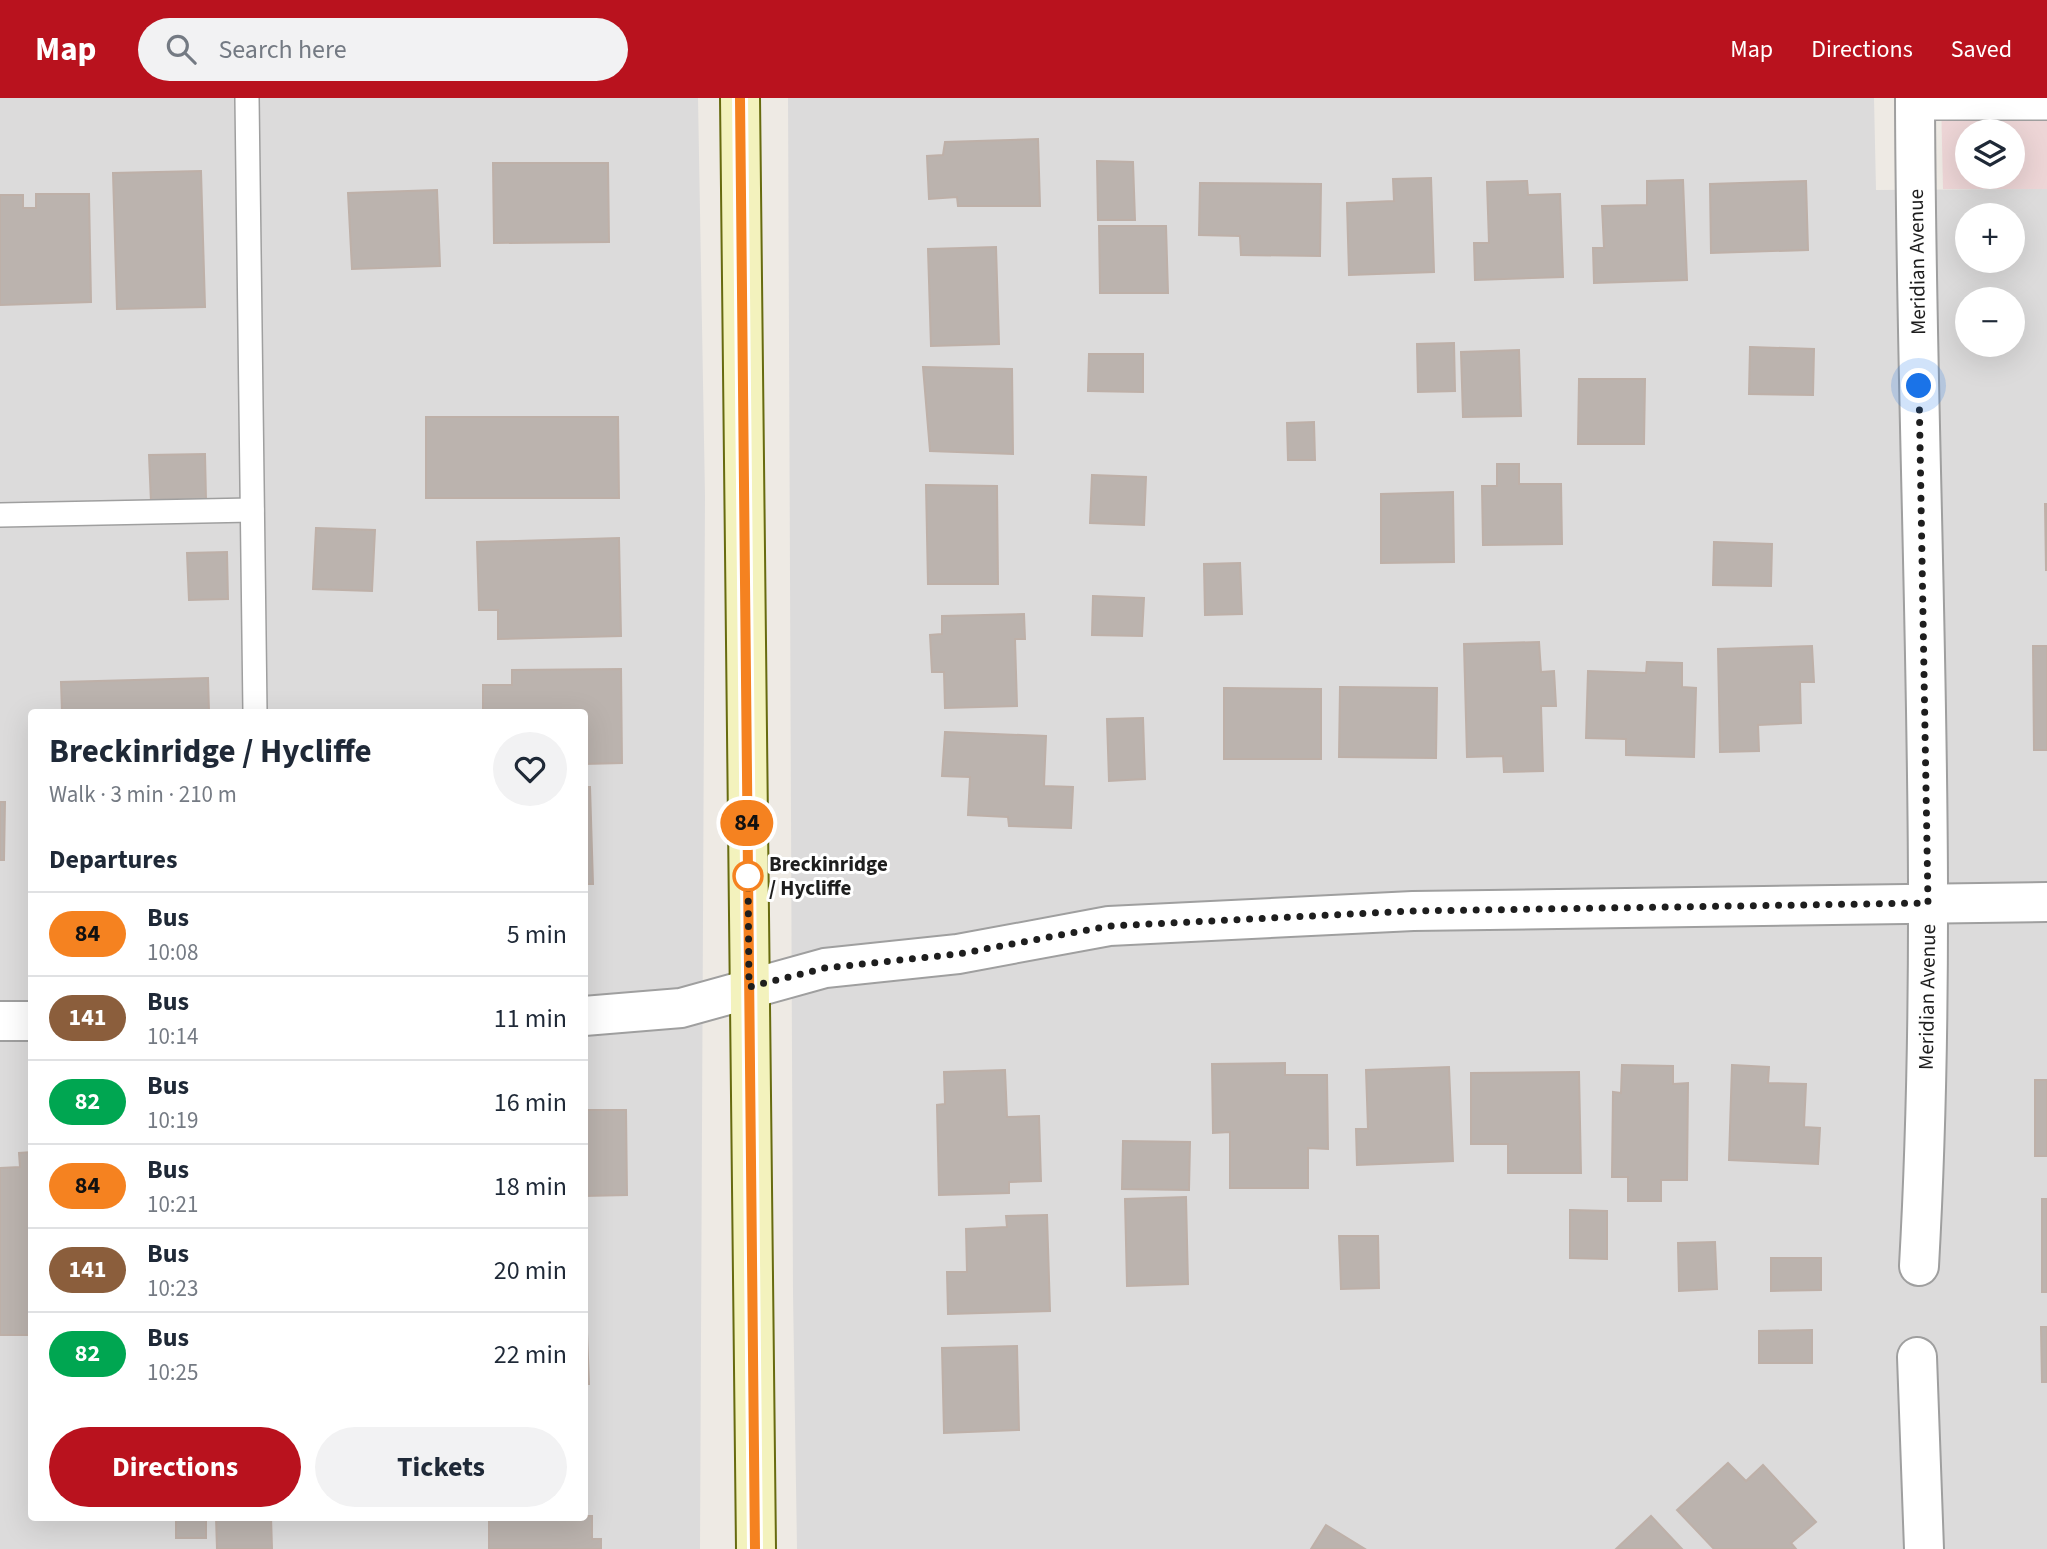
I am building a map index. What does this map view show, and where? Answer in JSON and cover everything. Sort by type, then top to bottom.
[{"type":"main road","points":[[740,98],[755,1549]]},
{"type":"street","name":"Meridian Avenue","points":[[1915,103],[1928,903],[1925,1163],[1919,1266]]},
{"type":"street","points":[[588,1016],[681,1008],[825,968],[958,954],[1109,926],[1165,921],[1413,911],[2047,902]]},
{"type":"street","points":[[0,1021],[28,1021]]},
{"type":"street","points":[[1917,1357],[1924,1549]]},
{"type":"lane","points":[[247,98],[255,709]]},
{"type":"lane","points":[[1915,103],[2046,108]]},
{"type":"lane","points":[[0,515],[252,510]]},
{"type":"shaded area","points":[[0,98],[698,98],[705,496],[700,1549],[0,1549]]},
{"type":"shaded area","points":[[788,98],[1874,98],[1876,190],[2047,189],[2047,1549],[797,1549],[793,1293]]},
{"type":"shaded area","points":[[1941,98],[2047,98],[2047,189],[2025,189],[2025,119],[1955,119],[1955,189],[1943,189]]},
{"type":"building","points":[[1038,139],[1040,206],[958,206],[957,197],[929,199],[927,156],[943,155],[945,142]]},
{"type":"building","points":[[1097,161],[1133,162],[1135,220],[1098,220]]},
{"type":"building","points":[[493,163],[608,163],[609,242],[494,243]]},
{"type":"building","points":[[201,171],[205,307],[117,309],[113,173]]},
{"type":"building","points":[[1431,178],[1434,272],[1349,275],[1347,203],[1394,201],[1393,179]]},
{"type":"building","points":[[1683,180],[1687,280],[1594,283],[1593,248],[1604,248],[1602,206],[1647,205],[1647,181]]},
{"type":"building","points":[[1527,181],[1528,195],[1560,194],[1563,277],[1475,280],[1474,243],[1489,243],[1487,182]]},
{"type":"building","points":[[1806,181],[1808,250],[1711,253],[1710,184]]},
{"type":"building","points":[[1200,183],[1321,184],[1320,256],[1241,255],[1240,236],[1199,235]]},
{"type":"building","points":[[437,190],[440,266],[352,269],[348,193]]},
{"type":"building","points":[[36,194],[89,194],[91,302],[0,305],[0,195],[23,195],[23,208],[36,208]]},
{"type":"building","points":[[1099,226],[1166,226],[1168,293],[1100,293]]},
{"type":"building","points":[[996,247],[999,344],[931,346],[928,249]]},
{"type":"building","points":[[1454,343],[1455,391],[1418,392],[1417,344]]},
{"type":"building","points":[[1750,347],[1814,349],[1813,395],[1749,394]]},
{"type":"building","points":[[1519,350],[1521,416],[1463,417],[1461,352]]},
{"type":"building","points":[[1089,354],[1143,354],[1143,392],[1088,391]]},
{"type":"building","points":[[923,367],[1012,369],[1013,454],[930,451]]},
{"type":"building","points":[[1579,379],[1645,379],[1644,444],[1578,444]]},
{"type":"building","points":[[426,417],[618,417],[619,498],[426,498]]},
{"type":"building","points":[[1314,422],[1315,460],[1288,460],[1287,423]]},
{"type":"building","points":[[205,454],[206,500],[151,502],[149,455]]},
{"type":"building","points":[[1497,464],[1519,464],[1519,484],[1561,484],[1562,544],[1483,545],[1482,486],[1497,486]]},
{"type":"building","points":[[1092,475],[1146,477],[1144,525],[1090,523]]},
{"type":"building","points":[[926,485],[997,486],[998,584],[928,584]]},
{"type":"building","points":[[1453,492],[1454,562],[1381,563],[1381,494]]},
{"type":"building","points":[[2047,504],[2047,570],[2046,570]]},
{"type":"building","points":[[316,528],[375,530],[372,591],[313,589]]},
{"type":"building","points":[[619,538],[621,636],[498,639],[498,610],[479,610],[477,542]]},
{"type":"building","points":[[1714,542],[1772,544],[1771,586],[1713,585]]},
{"type":"building","points":[[227,552],[228,599],[189,600],[187,553]]},
{"type":"building","points":[[1240,563],[1242,614],[1205,615],[1204,564]]},
{"type":"building","points":[[1093,596],[1144,598],[1142,636],[1092,635]]},
{"type":"building","points":[[1024,614],[1025,639],[1015,639],[1017,706],[945,708],[944,672],[932,672],[930,635],[942,634],[942,616]]},
{"type":"building","points":[[1539,642],[1541,672],[1554,671],[1556,706],[1541,706],[1543,771],[1504,772],[1503,756],[1467,757],[1464,644]]},
{"type":"building","points":[[1812,646],[1814,682],[1800,682],[1801,723],[1758,725],[1759,751],[1720,752],[1718,649]]},
{"type":"building","points":[[2033,646],[2047,646],[2047,750],[2034,750]]},
{"type":"building","points":[[1647,662],[1682,663],[1682,687],[1696,688],[1694,757],[1626,755],[1626,739],[1586,738],[1588,671],[1646,673]]},
{"type":"building","points":[[621,669],[622,763],[588,764],[588,709],[483,709],[483,685],[512,685],[512,670]]},
{"type":"building","points":[[208,678],[209,709],[62,709],[61,682]]},
{"type":"building","points":[[1340,687],[1437,688],[1436,758],[1339,757]]},
{"type":"building","points":[[1224,688],[1321,689],[1321,759],[1224,759]]},
{"type":"building","points":[[1143,718],[1145,779],[1109,781],[1107,719]]},
{"type":"building","points":[[945,732],[1046,736],[1044,786],[1073,787],[1071,828],[1009,826],[1008,817],[968,815],[970,777],[942,776]]},
{"type":"building","points":[[588,787],[590,787],[593,884],[588,884]]},
{"type":"building","points":[[0,802],[5,802],[4,860],[0,860]]},
{"type":"building","points":[[1285,1063],[1285,1075],[1327,1075],[1328,1149],[1308,1148],[1308,1188],[1230,1188],[1230,1132],[1213,1133],[1212,1064]]},
{"type":"building","points":[[1622,1065],[1673,1066],[1673,1084],[1688,1083],[1687,1180],[1661,1180],[1661,1201],[1628,1201],[1628,1177],[1612,1177],[1613,1092],[1621,1093]]},
{"type":"building","points":[[1732,1065],[1769,1067],[1768,1083],[1806,1084],[1804,1127],[1820,1128],[1818,1164],[1729,1160]]},
{"type":"building","points":[[1449,1067],[1453,1161],[1357,1165],[1356,1129],[1368,1129],[1366,1070]]},
{"type":"building","points":[[1005,1070],[1007,1117],[1039,1116],[1041,1181],[1009,1182],[1009,1193],[939,1195],[937,1105],[945,1104],[944,1072]]},
{"type":"building","points":[[1579,1072],[1581,1173],[1508,1173],[1508,1144],[1471,1144],[1471,1073]]},
{"type":"building","points":[[2035,1080],[2047,1080],[2047,1156],[2035,1156]]},
{"type":"building","points":[[588,1110],[626,1110],[627,1195],[588,1196]]},
{"type":"building","points":[[1123,1141],[1190,1142],[1189,1190],[1122,1189]]},
{"type":"building","points":[[28,1152],[28,1335],[0,1335],[0,1168],[20,1167],[19,1153]]},
{"type":"building","points":[[1186,1197],[1188,1284],[1127,1286],[1125,1199]]},
{"type":"building","points":[[2042,1199],[2047,1199],[2047,1292],[2042,1292]]},
{"type":"building","points":[[1570,1210],[1607,1211],[1607,1259],[1570,1258]]},
{"type":"building","points":[[1047,1215],[1050,1311],[948,1314],[947,1272],[967,1272],[966,1229],[1007,1227],[1006,1216]]},
{"type":"building","points":[[1339,1236],[1378,1236],[1379,1288],[1341,1289]]},
{"type":"building","points":[[1715,1242],[1717,1289],[1679,1291],[1678,1243]]},
{"type":"building","points":[[1771,1258],[1821,1258],[1821,1290],[1771,1291]]},
{"type":"building","points":[[2041,1327],[2047,1327],[2047,1382],[2042,1382]]},
{"type":"building","points":[[1812,1330],[1812,1363],[1759,1363],[1759,1331]]},
{"type":"building","points":[[1017,1346],[1019,1430],[944,1433],[942,1348]]},
{"type":"building","points":[[1728,1463],[1746,1481],[1763,1465],[1816,1522],[1791,1543],[1796,1549],[1714,1549],[1677,1510]]},
{"type":"building","points":[[588,1516],[592,1516],[592,1539],[601,1539],[601,1549],[489,1549],[489,1521],[588,1521]]},
{"type":"building","points":[[1651,1516],[1682,1549],[1616,1549]]},
{"type":"building","points":[[176,1521],[206,1521],[206,1538],[176,1538]]},
{"type":"building","points":[[216,1521],[271,1521],[272,1549],[217,1549]]},
{"type":"building","points":[[1326,1525],[1365,1549],[1311,1549]]},
{"type":"bus line","name":"84","points":[[740,98],[755,1549]]},
{"type":"place","name":"Breckinridge / Hycliffe","points":[[748,876]]},
{"type":"route","points":[[748,876],[749,987],[825,968],[958,954],[1109,926],[1165,921],[1413,911],[1928,903],[1919,386]]}]
